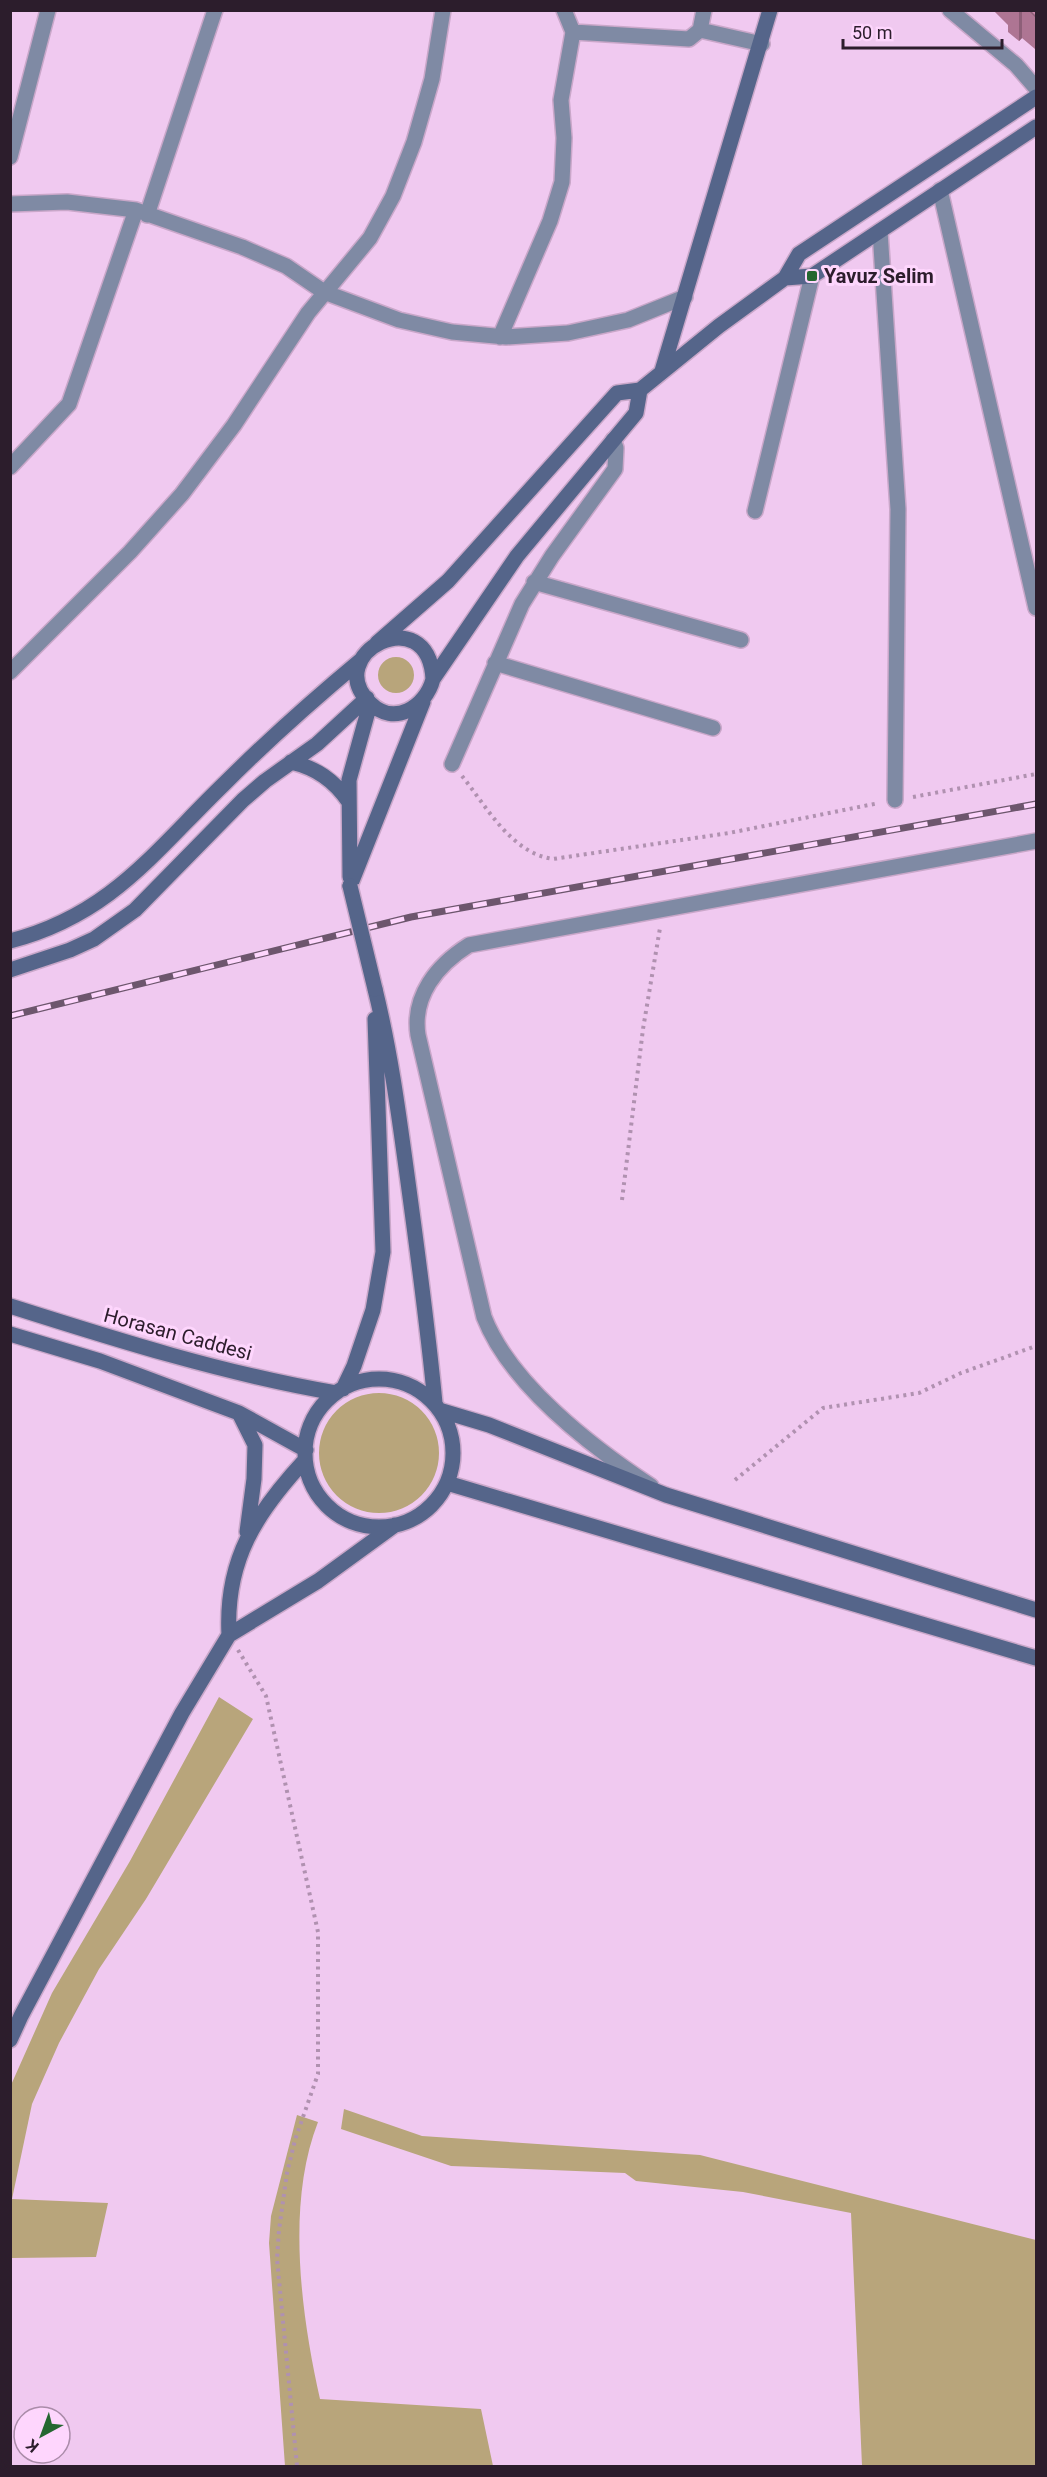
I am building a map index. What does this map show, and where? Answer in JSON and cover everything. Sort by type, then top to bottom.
[{"type":"street","points":[[10,157],[48,10]]},
{"type":"street","points":[[10,467],[69,404],[215,10]]},
{"type":"street","points":[[10,672],[130,552],[182,494],[234,425],[292,335],[324,292],[370,238],[393,196],[424,111],[439,45],[443,10]]},
{"type":"street","points":[[500,337],[550,221],[562,182],[564,138],[561,100],[573,32],[564,10]]},
{"type":"street","points":[[573,32],[689,39],[700,30],[704,10]]},
{"type":"street","points":[[662,371],[762,44],[770,10]]},
{"type":"street","points":[[950,10],[1016,65],[1036,88]]},
{"type":"street","points":[[700,30],[762,44]]},
{"type":"street","points":[[10,941],[64,923],[94,906],[130,879],[259,749],[448,581],[617,393],[640,390],[785,278],[799,254],[1036,97]]},
{"type":"street","points":[[785,278],[812,276],[1036,127]]},
{"type":"street","points":[[940,190],[1036,608]]},
{"type":"street","points":[[10,204],[67,202],[142,212],[286,266],[324,292],[399,320],[425,327],[500,337],[548,336],[598,328],[657,309],[685,297]]},
{"type":"street","points":[[880,231],[898,508],[896,800]]},
{"type":"street","points":[[754,511],[812,276]]},
{"type":"street","points":[[433,679],[517,556],[636,413],[640,390]]},
{"type":"street","points":[[452,764],[508,632],[534,582],[615,469],[616,448],[613,440]]},
{"type":"street","points":[[534,582],[741,640]]},
{"type":"street","points":[[350,886],[433,679],[428,656],[411,641],[388,638],[376,643]]},
{"type":"street","points":[[361,660],[358,671],[359,683],[368,701],[381,710],[404,712],[415,708],[424,700]]},
{"type":"street","points":[[495,663],[713,728]]},
{"type":"street","points":[[10,970],[70,950],[116,925],[135,910],[243,800],[317,744],[368,701]]},
{"type":"street","points":[[10,2040],[177,1724],[229,1635],[318,1581],[395,1526],[423,1513],[435,1503],[447,1483],[453,1461],[450,1430],[437,1406],[399,1110],[387,1041],[350,886],[349,780],[368,701]]},
{"type":"street","points":[[291,762],[323,774],[342,791],[349,802]]},
{"type":"street","points":[[666,1495],[616,1462],[584,1436],[525,1380],[493,1340],[484,1317],[417,1024],[419,1003],[431,979],[448,959],[469,945],[1036,841]]},
{"type":"street","points":[[375,989],[383,1252],[373,1310],[354,1366],[339,1391],[315,1416],[309,1430],[305,1455],[315,1490],[336,1513],[349,1521],[364,1525],[395,1526]]},
{"type":"street","name":"Horasan Caddesi","points":[[10,1306],[103,1336],[267,1380],[339,1391]]},
{"type":"street","points":[[10,1334],[100,1361],[239,1413],[305,1455]]},
{"type":"street","points":[[339,1391],[364,1380],[395,1380],[416,1389],[437,1406],[666,1495],[1036,1610]]},
{"type":"street","points":[[239,1413],[255,1445],[254,1479],[247,1538]]},
{"type":"street","points":[[229,1635],[228,1605],[233,1576],[247,1538],[272,1499],[305,1455]]},
{"type":"street","points":[[447,1483],[1036,1658]]},
{"type":"path","points":[[452,764],[516,842],[533,854],[553,859],[729,833],[1036,774]]},
{"type":"path","points":[[622,1200],[644,1029],[663,909]]},
{"type":"path","points":[[735,1480],[823,1408],[919,1393],[961,1373],[1036,1346]]},
{"type":"path","points":[[229,1635],[266,1696],[318,1932],[318,2074],[295,2140],[287,2173],[277,2259],[297,2466]]},
{"type":"shaded area","points":[[396,657],[409,662],[414,675],[409,688],[396,693],[383,688],[378,675],[383,662]]},
{"type":"shaded area","points":[[379,1393],[402,1398],[421,1411],[434,1430],[439,1453],[434,1476],[421,1495],[402,1508],[379,1513],[356,1508],[337,1495],[324,1476],[319,1453],[324,1430],[337,1411],[356,1398]]},
{"type":"shaded area","points":[[219,1697],[253,1719],[146,1899],[99,1969],[59,2043],[32,2104],[12,2199],[108,2203],[96,2257],[11,2258],[11,2085],[52,1993],[130,1861]]},
{"type":"shaded area","points":[[344,2109],[422,2136],[700,2155],[1036,2240],[1036,2466],[862,2466],[851,2213],[743,2192],[636,2181],[625,2173],[451,2166],[341,2129]]},
{"type":"shaded area","points":[[297,2115],[318,2122],[308,2154],[302,2188],[300,2259],[307,2331],[320,2399],[481,2409],[493,2466],[285,2466],[269,2243],[271,2216]]},
{"type":"building","points":[[1029,10],[1036,10],[1035,16]]},
{"type":"railway","points":[[10,1016],[411,917],[1036,804]]},
{"type":"place","name":"Yavuz Selim","points":[[812,276]]}]
